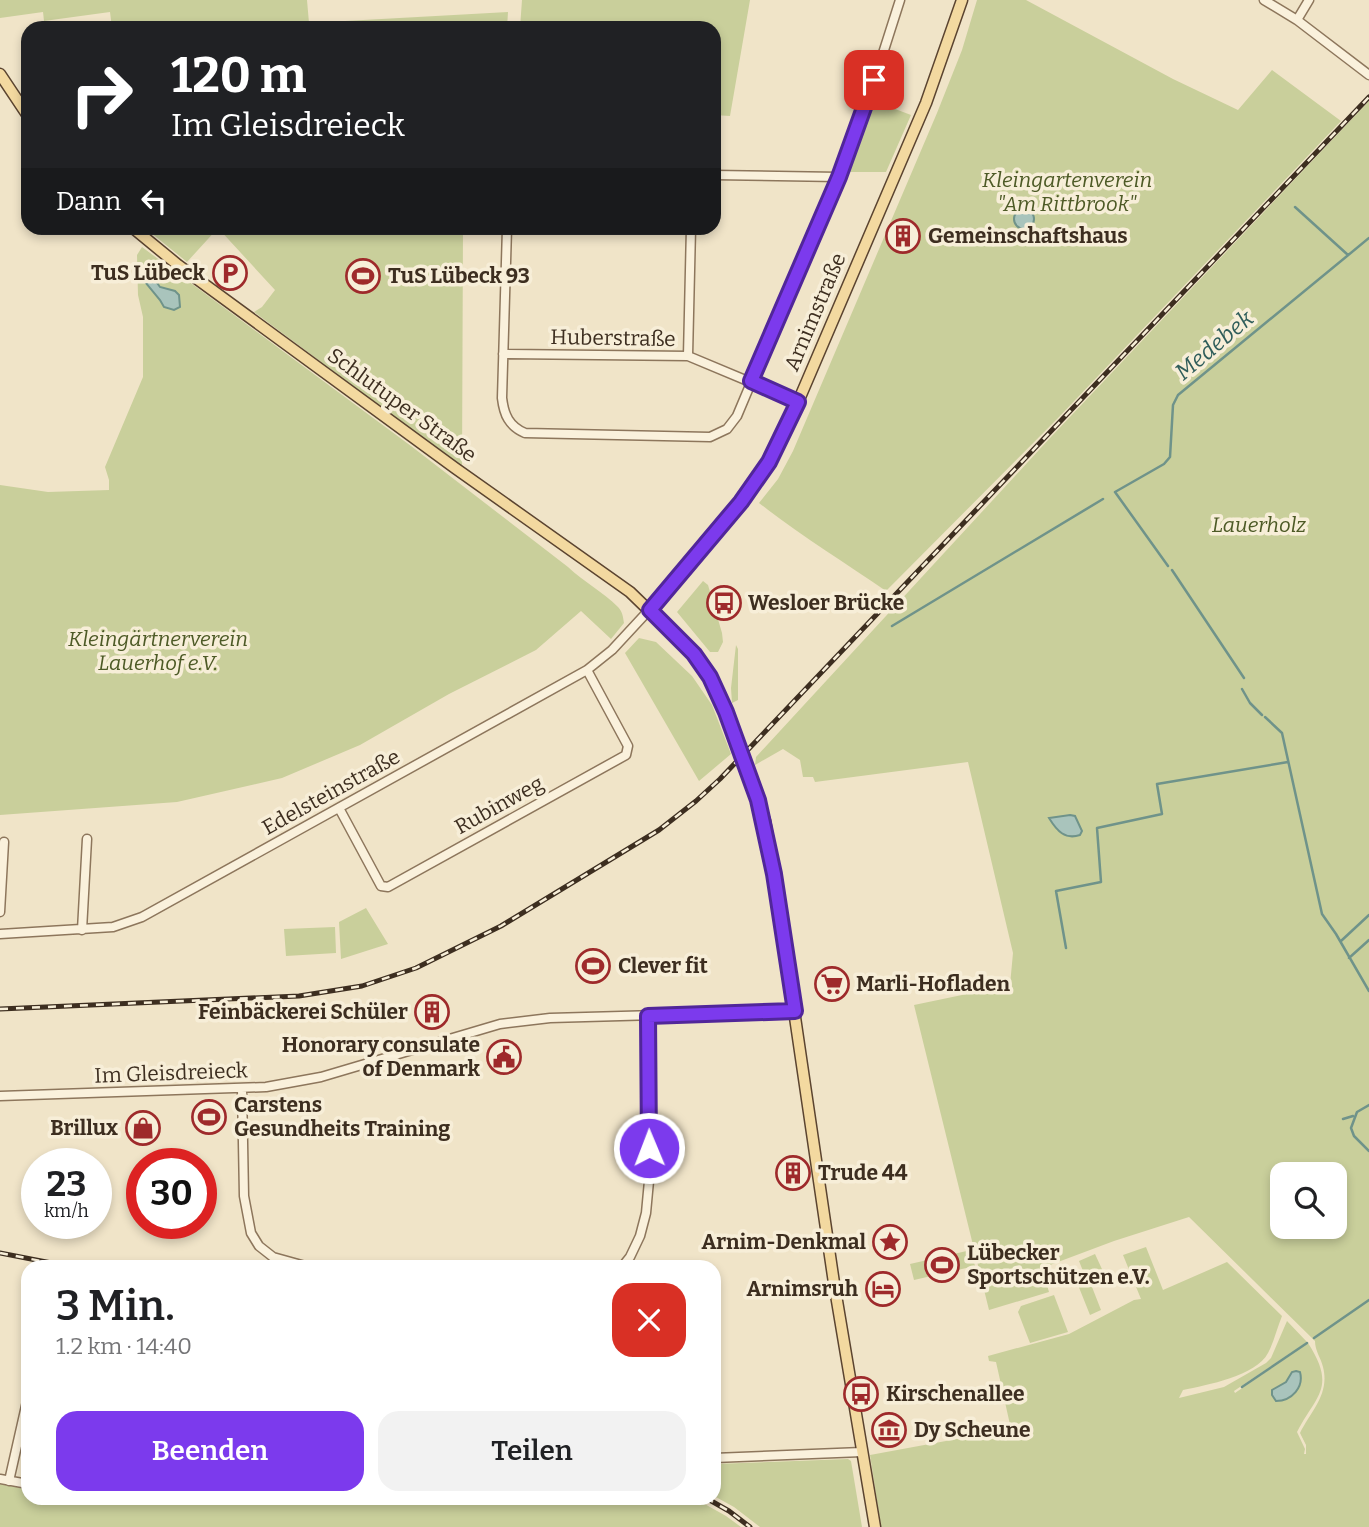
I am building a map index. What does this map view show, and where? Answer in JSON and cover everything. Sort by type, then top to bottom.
[{"type":"main road","name":"Arnimstraße","points":[[650,610],[741,502],[769,462],[798,402],[926,103],[962,0]]},
{"type":"main road","points":[[0,74],[21,106]]},
{"type":"main road","name":"Schlutuper Straße","points":[[142,235],[178,265],[466,476],[630,592],[694,654],[710,677],[737,741],[765,821],[834,1283],[875,1527]]},
{"type":"street","points":[[507,235],[503,409],[514,429],[525,433],[709,438],[727,429],[751,381],[839,177],[862,119],[900,0]]},
{"type":"street","points":[[1264,0],[1297,20],[1369,75]]},
{"type":"street","points":[[1297,20],[1309,0]]},
{"type":"street","points":[[721,175],[839,177]]},
{"type":"street","points":[[688,356],[691,235]]},
{"type":"street","name":"Huberstraße","points":[[503,354],[688,356],[798,402]]},
{"type":"street","name":"Edelsteinstraße","points":[[0,934],[118,926],[142,917],[587,670],[612,650],[650,610]]},
{"type":"street","name":"Rubinweg","points":[[339,808],[384,888],[626,755],[628,746],[587,670]]},
{"type":"street","points":[[82,930],[87,839]]},
{"type":"street","points":[[0,912],[4,842]]},
{"type":"street","name":"Im Gleisdreieck","points":[[0,1096],[242,1089],[290,1084],[500,1024],[550,1018],[795,1011]]},
{"type":"street","points":[[628,1260],[640,1236],[646,1213],[649,1181],[648,1016]]},
{"type":"street","points":[[242,1089],[244,1196],[251,1233],[259,1246],[273,1257],[284,1260]]},
{"type":"street","points":[[4,1480],[21,1421]]},
{"type":"street","points":[[721,1458],[862,1452]]},
{"type":"green space","points":[[0,0],[307,0],[309,21],[111,21],[110,12],[44,21],[43,12],[0,18]]},
{"type":"green space","points":[[522,0],[750,0],[730,116],[721,115],[721,21],[520,21]]},
{"type":"green space","name":"Kleingartenverein \"Am Rittbrook\"","points":[[977,0],[1026,0],[1173,79],[1238,110],[1272,70],[1341,121],[1059,417],[886,591],[759,503],[778,479],[793,451],[937,113],[962,50]]},
{"type":"green space","points":[[508,12],[507,21],[345,21]]},
{"type":"green space","points":[[874,101],[911,115],[886,172],[849,172]]},
{"type":"green space","name":"Lauerholz","points":[[1369,101],[1369,1527],[881,1527],[870,1455],[1011,1429],[996,1362],[989,1361],[988,1356],[1069,1334],[1134,1300],[1141,1299],[1123,1255],[1146,1247],[1163,1290],[1227,1262],[1282,1316],[1270,1349],[1262,1361],[1230,1378],[1183,1390],[1179,1398],[1224,1387],[1266,1363],[1271,1358],[1287,1321],[1307,1342],[1234,1391],[1235,1393],[1308,1343],[1317,1358],[1322,1381],[1320,1391],[1297,1432],[1306,1454],[1306,1445],[1300,1433],[1322,1394],[1323,1367],[1315,1341],[1189,1217],[1042,1268],[1049,1292],[989,1310],[914,1005],[1010,985],[1013,953],[968,762],[815,782],[813,777],[803,777],[800,760],[783,749],[755,765],[756,757],[1050,438]]},
{"type":"green space","points":[[154,235],[212,235],[187,262]]},
{"type":"green space","points":[[224,235],[463,235],[462,467],[254,312],[262,307],[275,290]]},
{"type":"green space","name":"Kleingärtnerverein Lauerhof e.V.","points":[[142,247],[411,446],[612,602],[621,611],[624,623],[611,639],[581,611],[536,650],[449,694],[360,745],[282,778],[177,802],[0,815],[0,485],[48,492],[109,490],[105,467],[143,377],[143,317],[138,295],[137,255]],"holes":[[[155,281],[160,287],[167,288],[164,307],[145,282]]]},
{"type":"green space","points":[[703,581],[708,585],[722,633],[723,642],[718,652],[710,652],[677,612]]},
{"type":"green space","points":[[639,638],[656,642],[692,676],[712,705],[731,754],[699,781],[625,653]]},
{"type":"green space","points":[[736,645],[738,700],[732,703],[731,688]]},
{"type":"green space","points":[[366,908],[388,944],[341,959],[339,922]]},
{"type":"green space","points":[[335,927],[336,953],[286,956],[284,929]]},
{"type":"green space","name":"Lübecker Sportschützen e.V.","points":[[971,1250],[975,1266],[914,1280],[910,1264]]},
{"type":"green space","points":[[1095,1254],[1107,1280],[1092,1287],[1101,1310],[1090,1315],[1078,1285],[1087,1281],[1079,1261]]},
{"type":"green space","points":[[1054,1295],[1068,1332],[1030,1343],[1018,1312],[1021,1306]]},
{"type":"green space","points":[[848,1459],[851,1461],[862,1527],[760,1527],[721,1500],[721,1464]]},
{"type":"green space","points":[[0,1484],[21,1488],[21,1505],[706,1505],[741,1527],[0,1527]]},
{"type":"water","points":[[1024,209],[1031,212],[1034,219],[1031,226],[1024,229],[1017,226],[1014,219],[1017,212]]},
{"type":"water","points":[[148,275],[152,276],[160,287],[175,291],[179,295],[180,307],[174,310],[164,307],[145,282]]},
{"type":"water","points":[[1075,816],[1082,831],[1080,835],[1062,833],[1049,818]]},
{"type":"water","points":[[1292,1372],[1300,1372],[1301,1378],[1296,1392],[1287,1399],[1276,1401],[1272,1390],[1286,1382]]},
{"type":"waterway","points":[[1295,207],[1348,255]]},
{"type":"waterway","name":"Medebek","points":[[1168,566],[1115,492],[1164,464],[1170,457],[1173,405],[1178,395],[1369,238]]},
{"type":"waterway","name":"Medebek","points":[[892,626],[1103,499]]},
{"type":"waterway","points":[[1172,570],[1244,678]]},
{"type":"waterway","points":[[1242,689],[1250,703],[1262,715]]},
{"type":"waterway","points":[[1265,717],[1282,733],[1322,914],[1369,991]]},
{"type":"waterway","points":[[1066,948],[1056,891],[1101,882],[1097,828],[1162,814],[1157,784],[1288,762]]},
{"type":"waterway","points":[[1341,941],[1369,915]]},
{"type":"waterway","points":[[1349,958],[1369,940]]},
{"type":"waterway","points":[[1369,1105],[1357,1112],[1351,1128],[1354,1136],[1369,1151]]},
{"type":"waterway","points":[[1343,1119],[1353,1116]]},
{"type":"waterway","points":[[1314,1338],[1369,1300]]},
{"type":"waterway","points":[[1242,1387],[1307,1343]]},
{"type":"railway","points":[[0,1009],[299,996],[362,986],[416,968],[501,926],[659,830],[720,779],[1369,97]]},
{"type":"railway","points":[[0,1253],[36,1260]]},
{"type":"railway","points":[[718,1505],[750,1527]]},
{"type":"place","name":"Gemeinschaftshaus","points":[[903,236]]},
{"type":"place","name":"TuS Lübeck","points":[[230,273]]},
{"type":"place","name":"TuS Lübeck 93","points":[[363,276]]},
{"type":"place","name":"Wesloer Brücke","points":[[724,603]]},
{"type":"place","name":"Clever fit","points":[[593,966]]},
{"type":"place","name":"Marli-Hofladen","points":[[832,984]]},
{"type":"place","name":"Feinbäckerei Schüler","points":[[432,1012]]},
{"type":"place","name":"Honorary consulate of Denmark","points":[[504,1057]]},
{"type":"place","name":"Carstens Gesundheits Training","points":[[209,1117]]},
{"type":"place","name":"Brillux","points":[[143,1128]]},
{"type":"place","name":"Trude 44","points":[[793,1173]]},
{"type":"place","name":"Arnim-Denkmal","points":[[890,1242]]},
{"type":"place","name":"Lübecker Sportschützen e.V.","points":[[942,1265]]},
{"type":"place","name":"Arnimsruh","points":[[883,1289]]},
{"type":"place","name":"Kirschenallee","points":[[861,1394]]},
{"type":"place","name":"Dy Scheune","points":[[889,1430]]},
{"type":"route","points":[[649,1148],[648,1016],[795,1011],[765,821],[758,800],[726,712],[710,677],[694,654],[650,610],[741,502],[769,462],[798,402],[751,381],[839,177],[874,80]]}]
